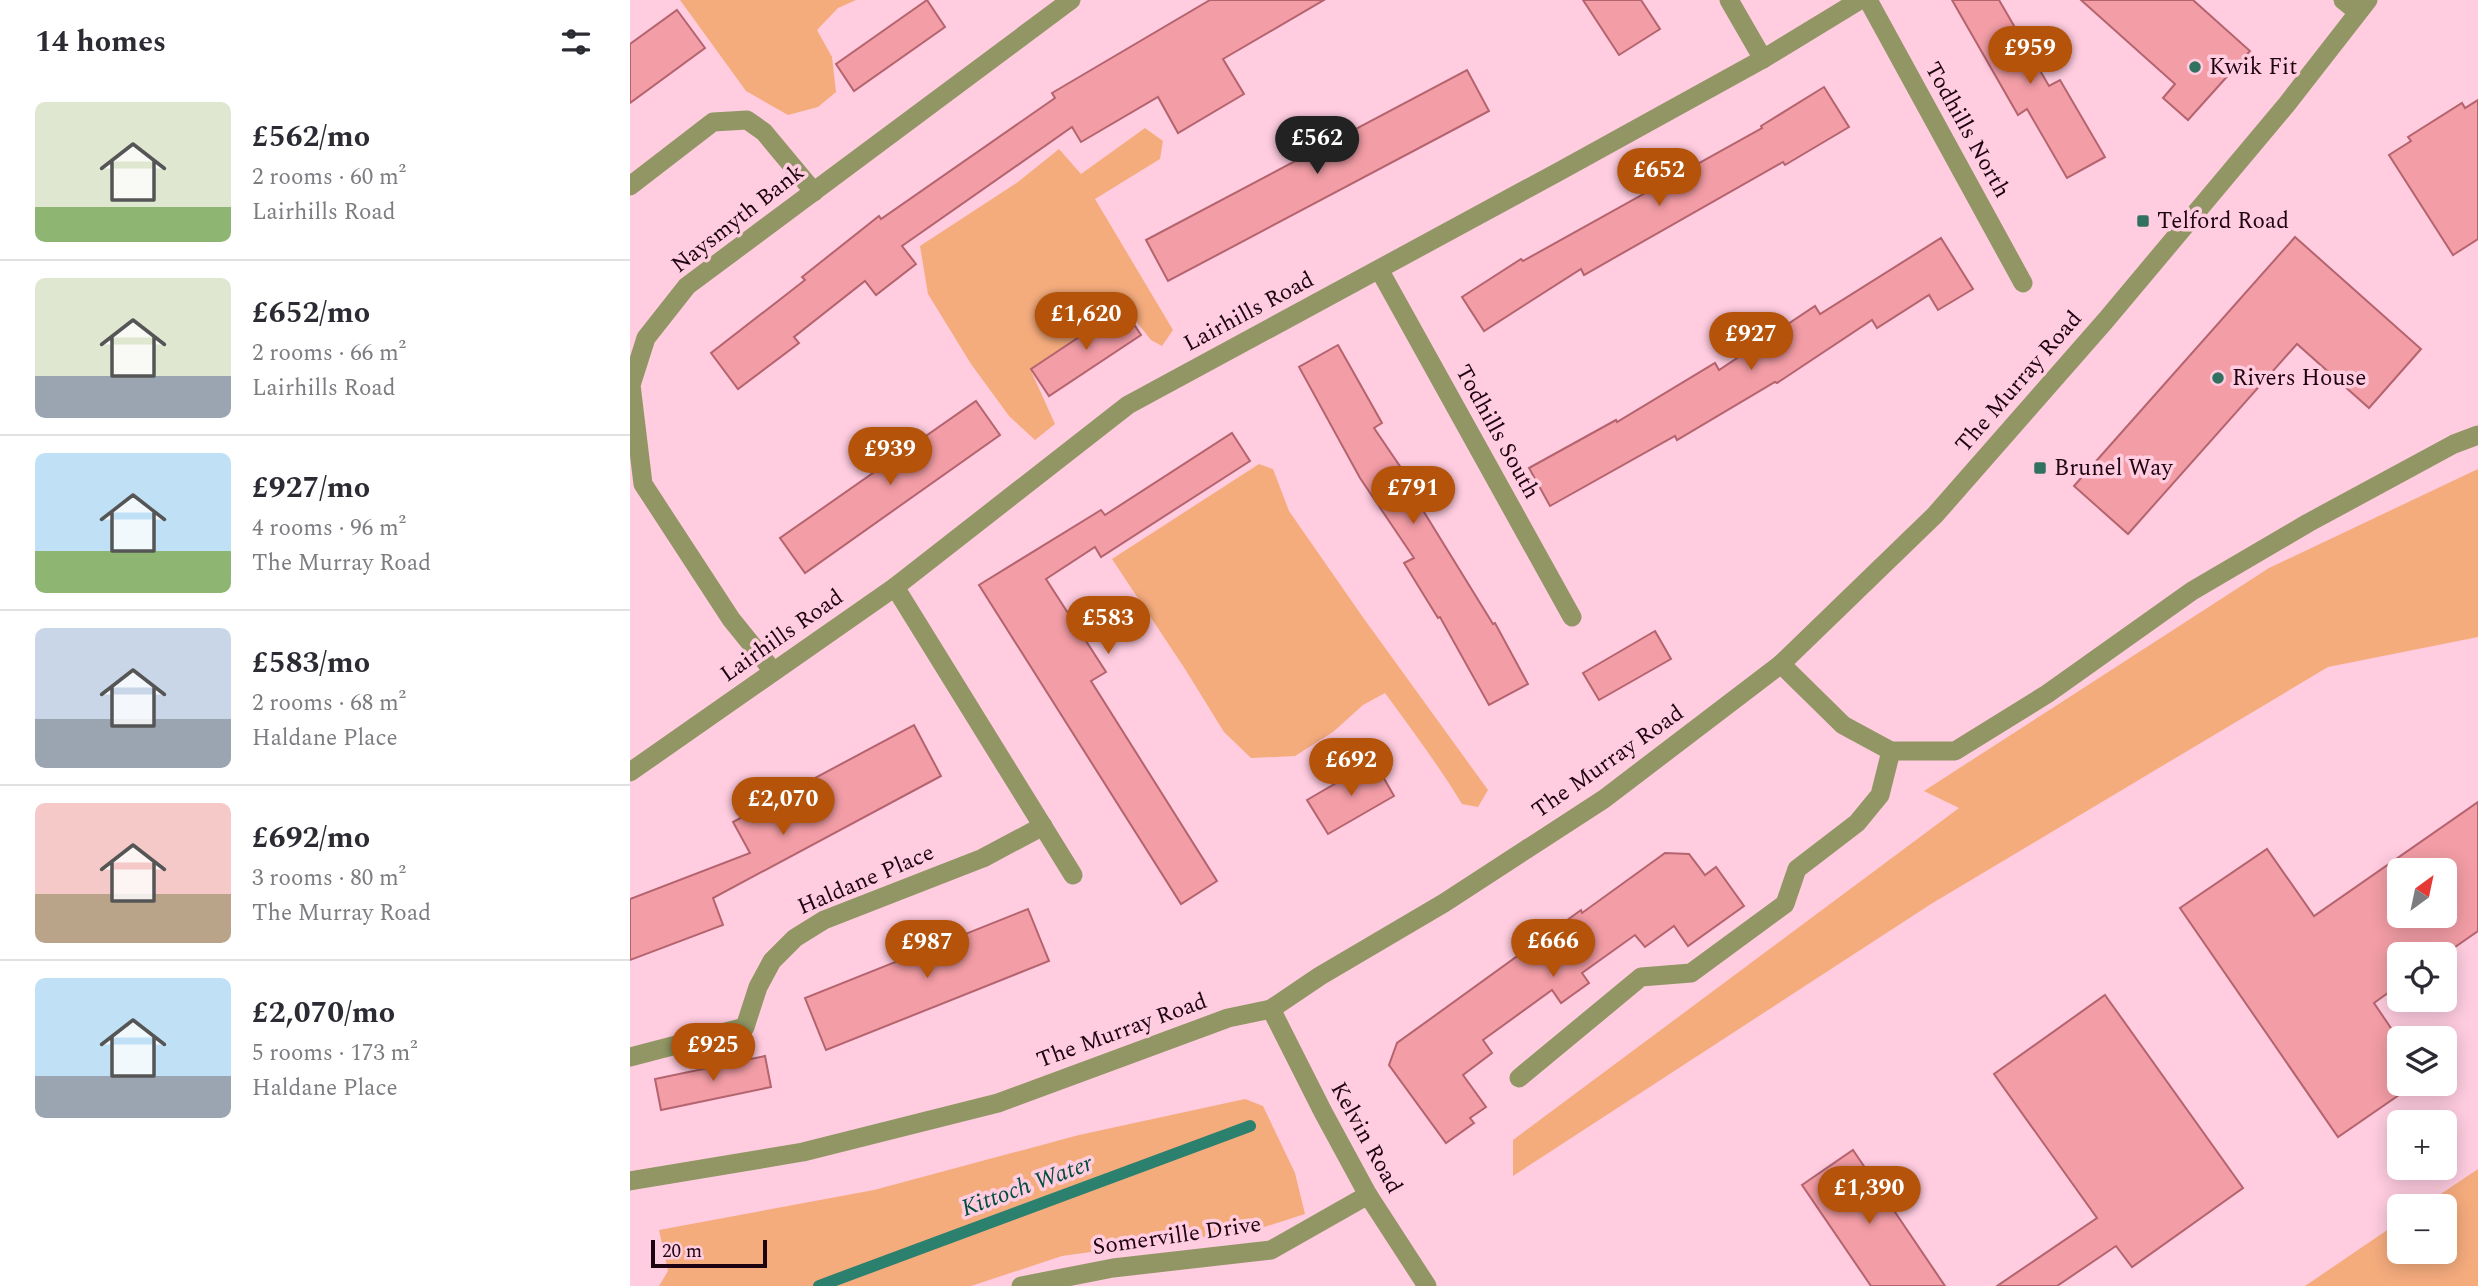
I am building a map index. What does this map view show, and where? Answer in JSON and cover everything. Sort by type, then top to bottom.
[{"type":"street","name":"Naysmyth Bank","points":[[773,671],[731,619],[643,484],[631,385],[646,338],[687,286],[1071,0]]},
{"type":"street","points":[[1729,0],[1763,59]]},
{"type":"street","name":"Lairhills Road","points":[[630,772],[895,587],[1128,405],[1380,271],[1763,59],[1860,0]]},
{"type":"street","name":"Todhills North","points":[[1868,0],[2023,283]]},
{"type":"street","name":"The Murray Road","points":[[630,1181],[803,1152],[998,1103],[1228,1018],[1271,1009],[1320,976],[1444,903],[1604,799],[1781,664],[1934,515],[2123,299],[2287,104],[2356,4]]},
{"type":"street","points":[[630,186],[713,122],[747,120],[764,132],[814,192]]},
{"type":"street","name":"Todhills South","points":[[1380,271],[1572,617]]},
{"type":"street","points":[[1781,664],[1843,725],[1891,751],[1955,751],[2047,694],[2192,591],[2308,523],[2454,444],[2478,435]]},
{"type":"street","points":[[895,587],[1073,875]]},
{"type":"street","points":[[1519,1078],[1641,977],[1691,973],[1785,904],[1797,869],[1857,823],[1880,795],[1891,751]]},
{"type":"street","name":"Haldane Place","points":[[630,1057],[745,1027],[758,987],[772,961],[795,938],[824,920],[983,858],[1043,826]]},
{"type":"street","name":"Kelvin Road","points":[[1271,1009],[1368,1195],[1427,1286]]},
{"type":"street","name":"Somerville Drive","points":[[1024,1286],[1113,1268],[1271,1250],[1368,1195]]},
{"type":"shaded area","points":[[680,0],[856,0],[838,8],[817,30],[832,57],[836,92],[818,107],[788,115],[746,91]]},
{"type":"shaded area","points":[[1145,128],[1163,141],[1160,159],[1095,199],[1173,330],[1162,346],[1151,340],[1124,306],[1032,373],[1055,424],[1035,440],[1009,416],[971,364],[928,294],[920,246],[1018,182],[1059,149],[1081,174]]},
{"type":"shaded area","points":[[1259,464],[1273,469],[1289,511],[1488,790],[1478,807],[1462,804],[1385,693],[1363,705],[1333,732],[1295,756],[1251,758],[1224,732],[1112,559]]},
{"type":"shaded area","points":[[2478,469],[2478,637],[2328,667],[1931,904],[1513,1176],[1513,1140],[1959,808],[1924,791],[2269,568]]},
{"type":"shaded area","points":[[1245,1099],[1263,1106],[1295,1173],[1305,1214],[1230,1238],[1199,1237],[1062,1256],[971,1286],[659,1286],[668,1271],[659,1230],[874,1190],[1079,1135]]},
{"type":"shaded area","points":[[2478,1169],[2478,1286],[2305,1286],[2387,1230],[2387,1264],[2457,1264],[2457,1194],[2441,1194]]},
{"type":"building","points":[[927,0],[945,27],[854,91],[836,64]]},
{"type":"building","points":[[1210,0],[1324,0],[1223,59],[1244,94],[1178,133],[1158,97],[1081,142],[1072,127],[902,246],[916,264],[876,295],[865,281],[794,337],[799,343],[738,389],[711,353],[805,280],[802,277],[879,216],[881,219],[1055,98],[1052,93]]},
{"type":"building","points":[[1583,0],[1641,0],[1660,29],[1619,55]]},
{"type":"building","points":[[1952,0],[1999,0],[2049,86],[2060,80],[2105,157],[2067,178],[2027,109],[2018,115]]},
{"type":"building","name":"Kwik Fit","points":[[2081,0],[2193,0],[2250,51],[2188,120],[2163,98],[2175,84]]},
{"type":"building","points":[[677,10],[705,48],[630,103],[630,44]]},
{"type":"building","points":[[1467,70],[1489,111],[1168,281],[1146,240]]},
{"type":"building","points":[[1824,87],[1849,127],[1785,165],[1783,162],[1584,275],[1581,269],[1484,331],[1462,297],[1521,259],[1523,261],[1762,128],[1761,126]]},
{"type":"building","points":[[2478,100],[2478,239],[2453,255],[2389,155],[2411,141],[2408,137],[2462,103],[2465,108]]},
{"type":"building","name":"Rivers House","points":[[2295,237],[2421,349],[2369,408],[2297,344],[2128,534],[2074,486]]},
{"type":"building","points":[[1941,238],[1973,289],[1938,310],[1929,295],[1877,328],[1872,320],[1777,383],[1677,440],[1675,436],[1550,506],[1529,468],[1616,420],[1617,422],[1715,363],[1719,370],[1815,306],[1820,314]]},
{"type":"building","points":[[1123,308],[1141,335],[1049,396],[1031,369]]},
{"type":"building","points":[[1338,345],[1382,423],[1374,428],[1429,509],[1424,512],[1493,624],[1495,623],[1528,684],[1489,705],[1440,617],[1438,618],[1404,563],[1414,558],[1360,478],[1299,367]]},
{"type":"building","points":[[976,401],[1000,435],[805,573],[780,538]]},
{"type":"building","points":[[1232,433],[1250,461],[1101,557],[1095,547],[1046,579],[1106,672],[1091,681],[1217,881],[1181,904],[979,585],[1101,510],[1105,515]]},
{"type":"building","points":[[1655,631],[1671,659],[1599,700],[1583,673]]},
{"type":"building","points":[[914,725],[941,776],[713,898],[723,925],[630,960],[630,899],[750,853],[733,822]]},
{"type":"building","points":[[1374,761],[1394,796],[1328,834],[1307,800]]},
{"type":"building","points":[[2478,802],[2478,931],[2457,946],[2457,942],[2387,942],[2387,994],[2374,1003],[2390,1026],[2387,1026],[2387,1096],[2398,1096],[2338,1137],[2180,908],[2267,849],[2314,916],[2387,865],[2387,928],[2457,928],[2457,858],[2397,858]]},
{"type":"building","points":[[1665,853],[1689,854],[1705,875],[1716,867],[1744,906],[1688,946],[1674,926],[1645,947],[1635,935],[1582,973],[1589,983],[1561,1003],[1552,990],[1483,1040],[1492,1053],[1463,1075],[1486,1107],[1470,1118],[1474,1123],[1446,1143],[1389,1065],[1397,1043]]},
{"type":"building","points":[[1028,909],[1049,961],[826,1050],[805,998]]},
{"type":"building","points":[[2105,995],[2243,1188],[2132,1267],[2116,1246],[2057,1286],[1997,1286],[2097,1218],[1994,1074]]},
{"type":"building","points":[[765,1056],[771,1087],[661,1110],[655,1079]]},
{"type":"building","points":[[1853,1150],[1945,1286],[1871,1286],[1802,1185]]},
{"type":"waterway","name":"Kittoch Water","points":[[819,1286],[1250,1126]]},
{"type":"place","name":"Kwik Fit","points":[[2195,67]]},
{"type":"place","name":"Telford Road","points":[[2143,221]]},
{"type":"place","name":"Rivers House","points":[[2218,378]]},
{"type":"place","name":"Brunel Way","points":[[2040,468]]}]
